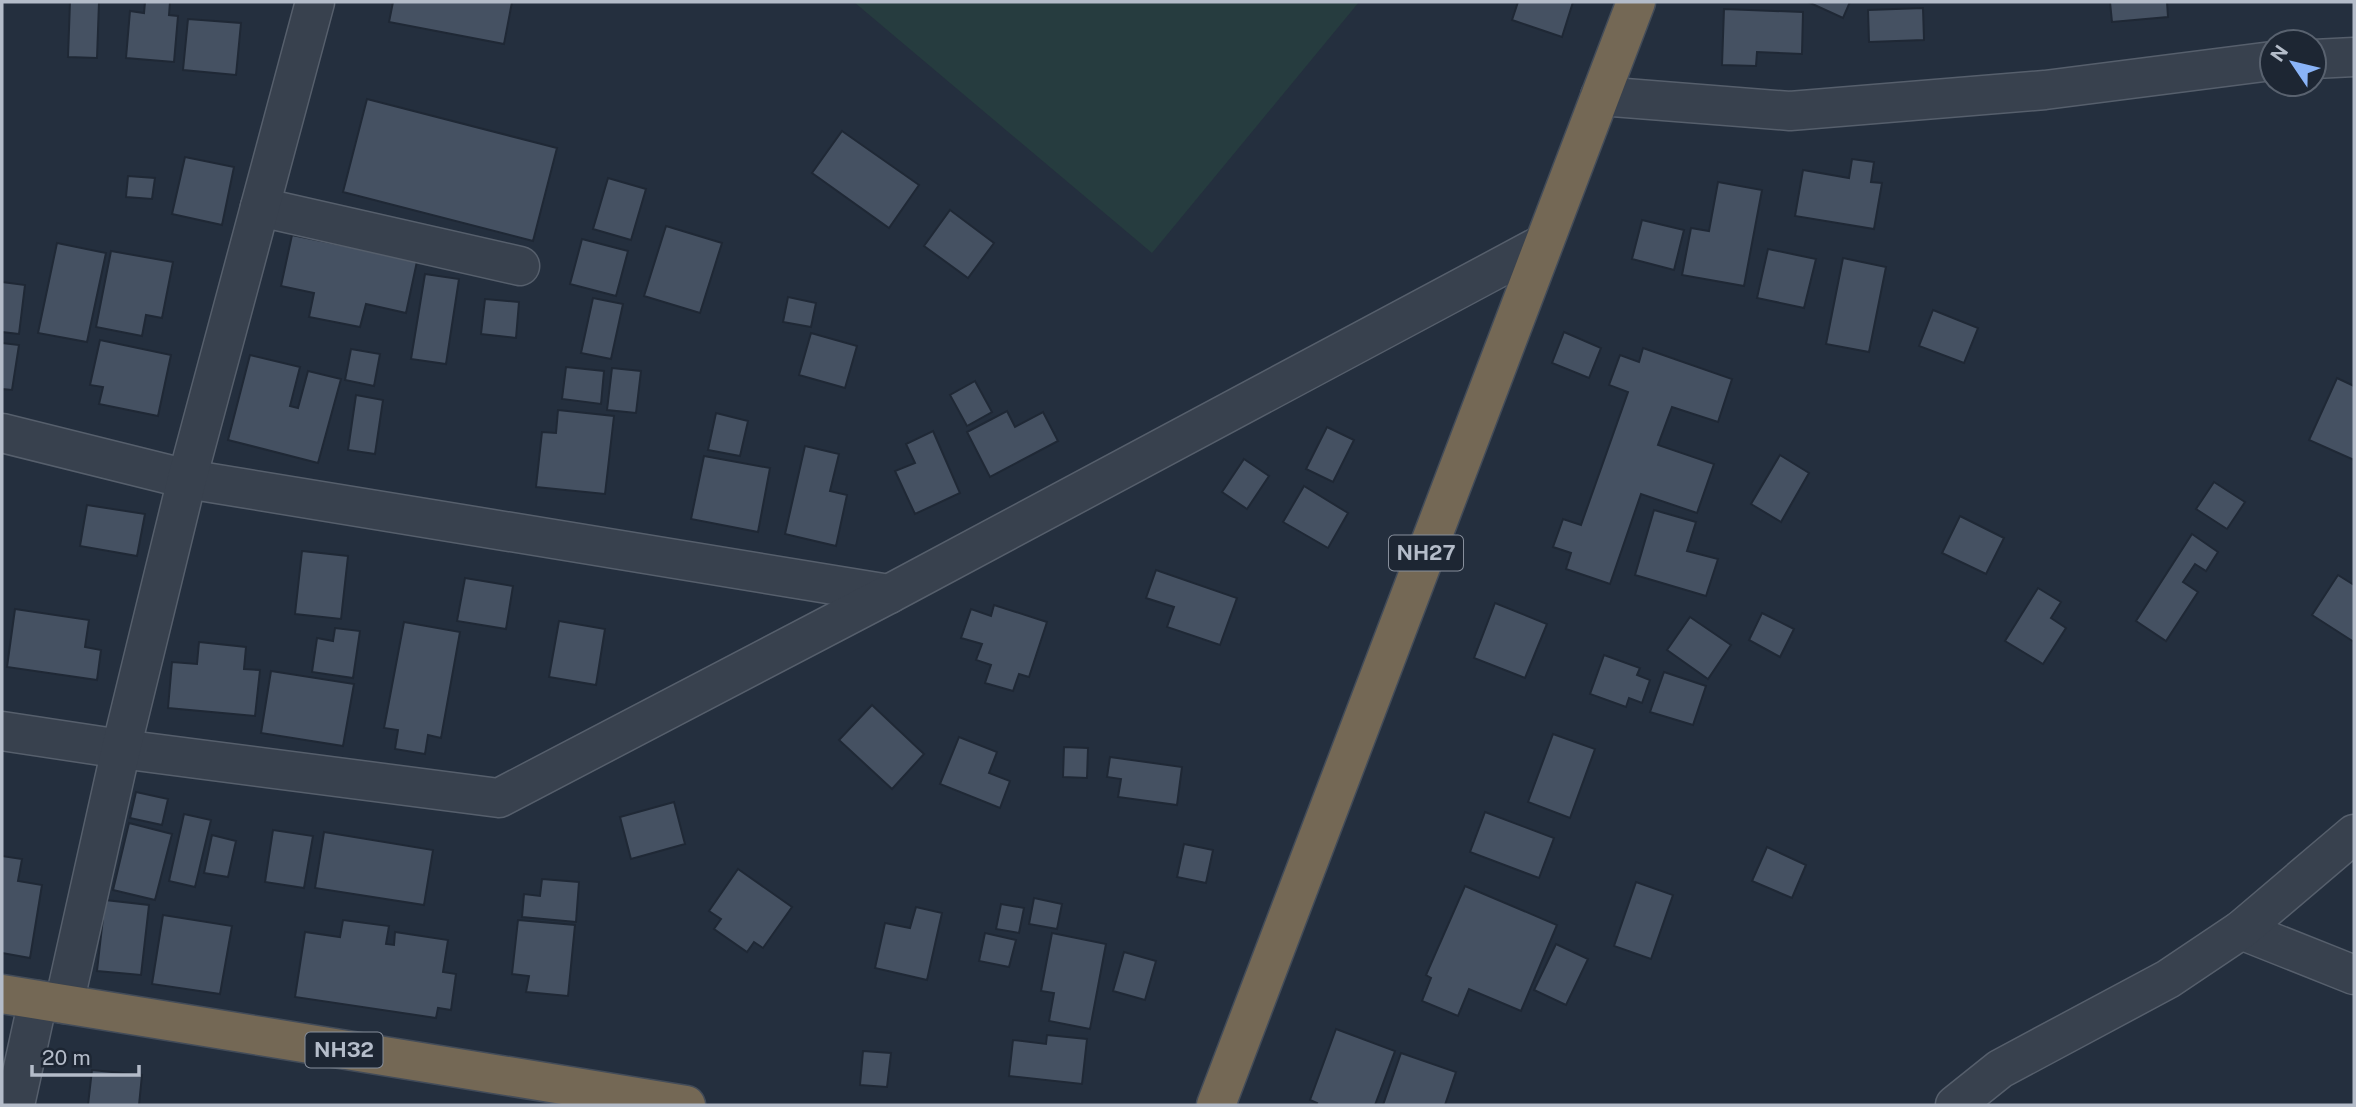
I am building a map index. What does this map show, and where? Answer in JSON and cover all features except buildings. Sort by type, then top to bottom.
[{"type":"highway","name":"NH27","points":[[1216,1105],[1636,2]]},
{"type":"highway","name":"NH32","points":[[34,1000],[685,1105]]},
{"type":"street","points":[[15,1105],[34,1000],[121,749],[187,479],[315,2]]},
{"type":"street","points":[[2328,58],[2354,57]]},
{"type":"street","points":[[1600,96],[1790,111],[2045,90],[2258,63]]},
{"type":"street","points":[[260,207],[520,265]]},
{"type":"street","points":[[2,731],[499,798],[889,594],[1543,244]]},
{"type":"street","points":[[2,433],[187,479],[889,594]]},
{"type":"street","points":[[1955,1105],[2000,1069],[2168,979],[2241,930],[2354,834]]},
{"type":"street","points":[[2241,930],[2354,975]]},
{"type":"green space","points":[[854,2],[1359,2],[1152,253]]}]
